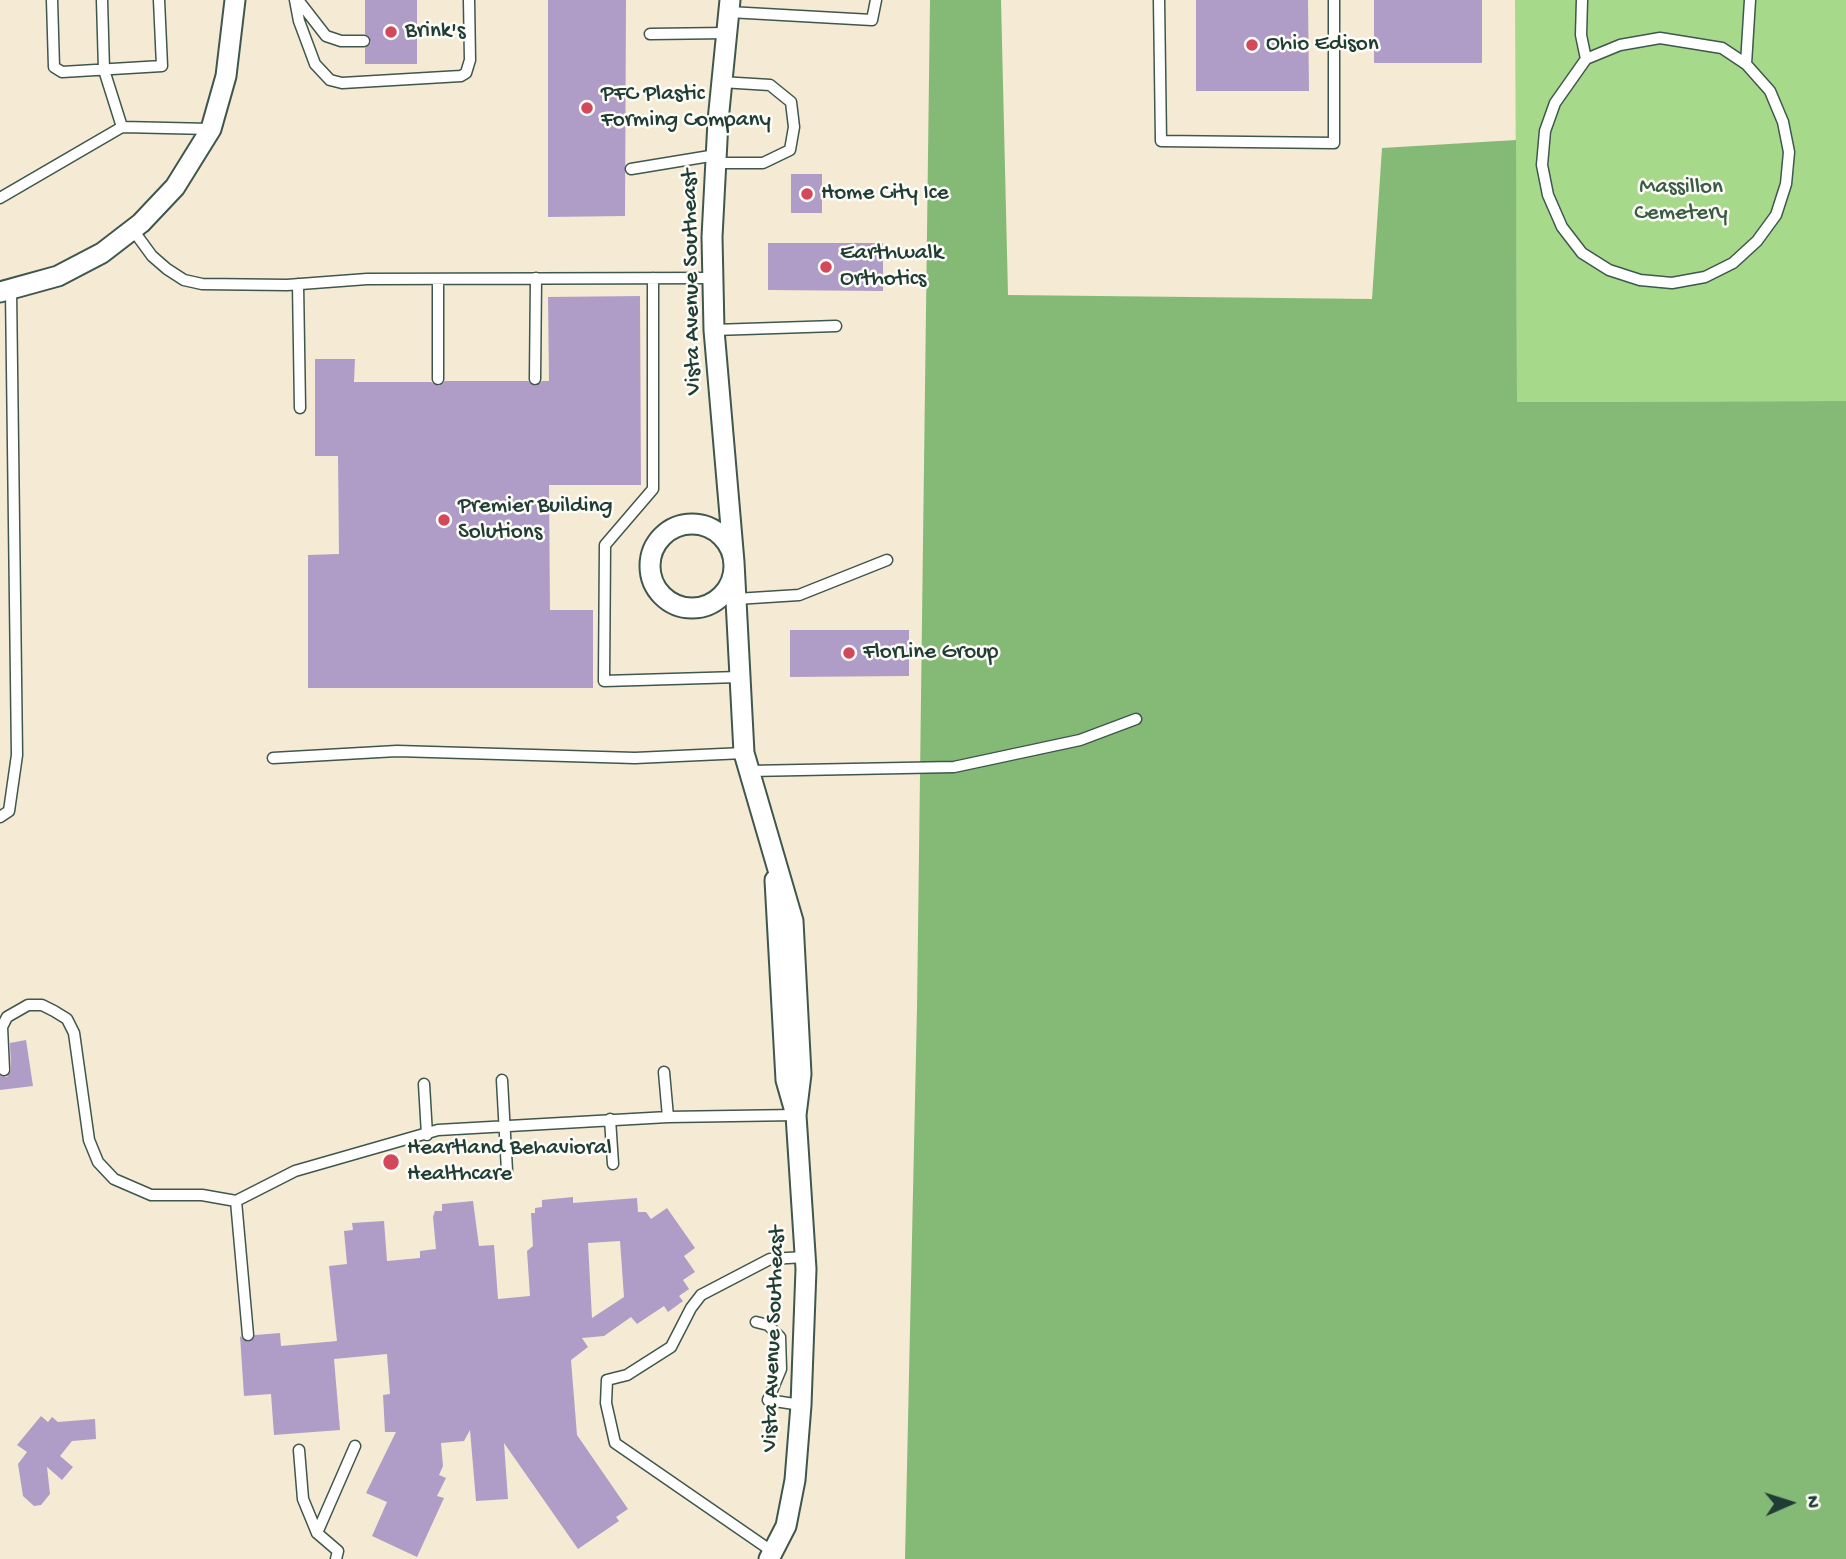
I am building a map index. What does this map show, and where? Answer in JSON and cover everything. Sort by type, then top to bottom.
[{"type":"street","points":[[6,291],[80,265],[133,230],[174,187],[211,129],[226,76],[235,0]]},
{"type":"street","name":"Vista Avenue Southeast","points":[[730,6],[716,159],[714,330],[734,562],[739,677],[747,762],[775,858],[786,1080],[796,1115],[805,1257],[802,1405],[791,1506],[786,1526],[771,1556]]},
{"type":"street","name":"Vista Avenue Southeast","points":[[687,524],[713,530],[731,549],[734,562],[733,577],[727,590],[705,607],[691,608],[671,602],[656,587],[651,574],[655,547],[674,528],[687,524]]},
{"type":"lane","points":[[52,0],[54,67],[62,72],[162,66],[159,0]]},
{"type":"lane","points":[[102,0],[104,70],[122,127]]},
{"type":"lane","points":[[297,0],[299,21],[315,64],[330,80],[342,83],[461,76],[469,67],[470,60],[469,0]]},
{"type":"lane","points":[[297,0],[326,36],[341,41],[364,41]]},
{"type":"lane","points":[[730,6],[872,20],[876,0]]},
{"type":"lane","points":[[1159,0],[1161,141],[1334,142],[1334,0]]},
{"type":"lane","points":[[1582,0],[1581,34],[1586,59]]},
{"type":"lane","points":[[1746,64],[1750,0]]},
{"type":"lane","points":[[650,34],[727,33]]},
{"type":"lane","points":[[1660,38],[1722,48],[1746,64],[1770,91],[1783,122],[1789,152],[1786,184],[1776,215],[1757,241],[1733,263],[1705,277],[1672,283],[1640,281],[1609,270],[1582,253],[1562,227],[1548,195],[1542,165],[1545,131],[1555,103],[1586,59],[1620,45],[1660,38]]},
{"type":"lane","points":[[631,169],[716,159],[763,163],[790,150],[793,127],[791,102],[770,85],[721,82]]},
{"type":"lane","points":[[0,198],[122,127],[211,129]]},
{"type":"lane","points":[[133,230],[159,263],[193,282],[298,284],[438,279],[713,278]]},
{"type":"lane","points":[[536,278],[536,379]]},
{"type":"lane","points":[[653,278],[653,489],[604,545],[604,681],[739,677]]},
{"type":"lane","points":[[438,279],[438,379]]},
{"type":"lane","points":[[298,284],[300,408]]},
{"type":"lane","points":[[0,817],[9,811],[17,755],[6,291]]},
{"type":"lane","points":[[714,330],[836,326]]},
{"type":"lane","points":[[736,599],[799,595],[887,560]]},
{"type":"lane","points":[[274,758],[397,751],[954,767],[1080,740],[1136,719]]},
{"type":"lane","points":[[4,1070],[2,1027],[8,1017],[28,1005],[42,1005],[54,1011],[67,1019],[75,1033],[89,1140],[98,1163],[114,1179],[151,1195],[202,1195],[236,1201],[295,1171],[438,1130],[668,1116],[796,1115]]},
{"type":"lane","points":[[664,1072],[668,1116]]},
{"type":"lane","points":[[502,1080],[507,1171]]},
{"type":"lane","points":[[424,1084],[427,1135]]},
{"type":"lane","points":[[610,1119],[612,1164]]},
{"type":"lane","points":[[236,1201],[248,1335]]},
{"type":"lane","points":[[771,1556],[615,1443],[606,1403],[607,1380],[627,1375],[671,1347],[691,1308],[701,1295],[770,1259],[805,1257]]},
{"type":"lane","points":[[756,1322],[768,1325],[780,1337],[781,1369],[768,1400],[802,1405]]},
{"type":"lane","points":[[317,1533],[355,1446]]},
{"type":"lane","points":[[299,1450],[303,1499],[317,1533],[338,1551],[336,1559]]},
{"type":"green space","points":[[930,0],[1001,0],[1008,295],[1372,299],[1382,148],[1516,140],[1517,402],[1846,401],[1846,1559],[905,1559],[917,1008]]},
{"type":"green space","name":"Massillon Cemetery","points":[[1515,0],[1846,0],[1846,401],[1517,402]]},
{"type":"building","name":"Brink's","points":[[365,0],[417,0],[417,64],[365,64],[365,48],[371,42],[365,34]]},
{"type":"building","name":"PFC Plastic Forming Company","points":[[548,0],[626,0],[625,216],[548,217]]},
{"type":"building","name":"Ohio Edison","points":[[1196,0],[1308,0],[1309,91],[1196,91]]},
{"type":"building","points":[[1374,0],[1482,0],[1482,63],[1374,63]]},
{"type":"building","name":"Home City Ice","points":[[791,174],[822,174],[822,213],[791,213]]},
{"type":"building","name":"Earthwalk Orthotics","points":[[768,243],[883,243],[883,291],[768,290]]},
{"type":"building","name":"Premier Building Solutions","points":[[640,296],[641,485],[549,485],[550,610],[593,610],[593,688],[308,688],[308,555],[339,554],[338,456],[315,456],[315,359],[355,359],[354,382],[431,382],[439,386],[445,381],[528,381],[536,386],[542,381],[549,381],[548,297]]},
{"type":"building","name":"FlorLine Group","points":[[790,630],[909,630],[909,676],[790,677]]},
{"type":"building","points":[[26,1040],[33,1086],[0,1090],[0,1076],[7,1077],[11,1070],[10,1043]]},
{"type":"building","points":[[573,1197],[573,1203],[637,1198],[638,1212],[646,1212],[651,1219],[667,1208],[695,1248],[684,1256],[695,1272],[683,1280],[689,1289],[679,1296],[683,1301],[668,1312],[664,1306],[637,1324],[631,1317],[604,1336],[582,1338],[588,1347],[571,1360],[577,1435],[628,1509],[616,1517],[619,1521],[578,1549],[504,1443],[508,1499],[476,1501],[470,1430],[464,1441],[441,1443],[443,1466],[439,1475],[446,1478],[437,1496],[444,1498],[417,1557],[372,1536],[387,1502],[366,1493],[396,1432],[385,1432],[383,1395],[390,1394],[387,1354],[334,1359],[340,1430],[274,1435],[271,1394],[244,1396],[240,1336],[248,1342],[255,1335],[280,1333],[281,1346],[337,1341],[329,1266],[347,1264],[344,1231],[353,1230],[352,1223],[384,1221],[387,1261],[420,1258],[420,1251],[436,1249],[433,1217],[435,1211],[442,1211],[442,1204],[473,1201],[479,1246],[494,1245],[498,1299],[530,1296],[527,1251],[533,1246],[531,1213],[535,1213],[535,1208],[542,1207],[542,1200]],"holes":[[[620,1241],[624,1297],[592,1318],[588,1243]]]},
{"type":"building","points":[[41,1416],[48,1422],[52,1417],[58,1422],[95,1419],[96,1439],[72,1441],[60,1456],[73,1467],[62,1480],[47,1467],[50,1494],[41,1505],[34,1506],[23,1496],[18,1464],[27,1452],[17,1445]]},
{"type":"place","name":"Brink's","points":[[391,32]]},
{"type":"place","name":"Ohio Edison","points":[[1252,45]]},
{"type":"place","name":"PFC Plastic Forming Company","points":[[587,108]]},
{"type":"place","name":"Home City Ice","points":[[807,194]]},
{"type":"place","name":"Earthwalk Orthotics","points":[[826,267]]},
{"type":"place","name":"Premier Building Solutions","points":[[444,520]]},
{"type":"place","name":"FlorLine Group","points":[[849,653]]},
{"type":"place","name":"Heartland Behavioral Healthcare","points":[[391,1162]]}]
